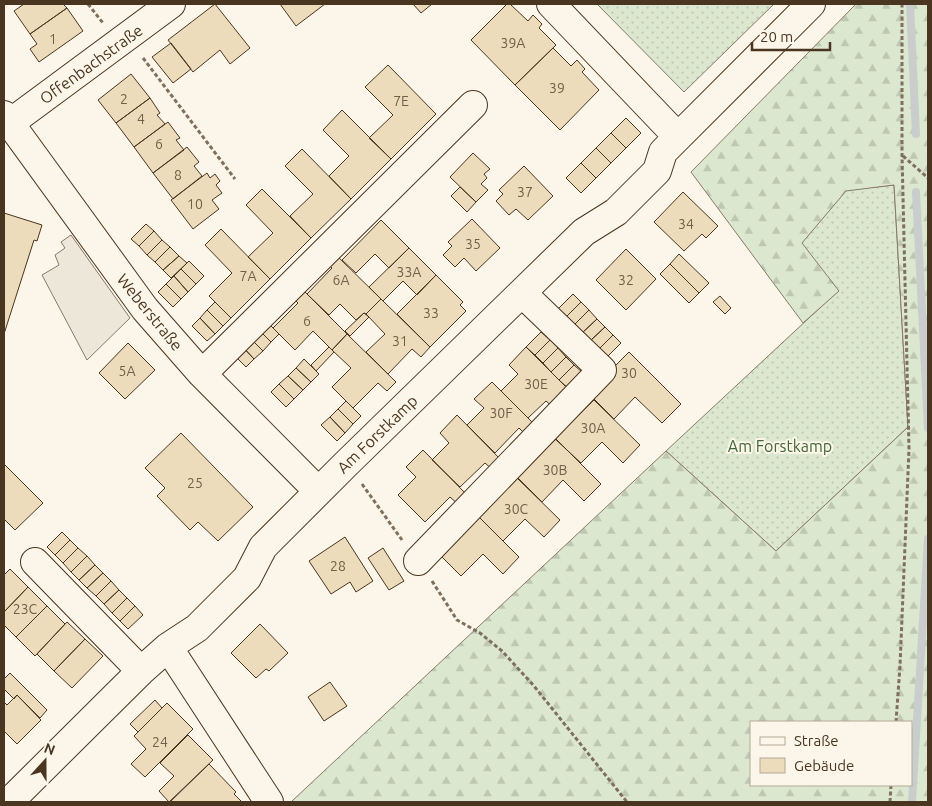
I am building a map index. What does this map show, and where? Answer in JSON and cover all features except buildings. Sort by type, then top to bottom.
[{"type":"street","name":"Offenbachstraße","points":[[7,119],[128,37],[171,4]]},
{"type":"street","points":[[551,4],[678,137]]},
{"type":"street","name":"Am Forstkamp","points":[[9,802],[141,671],[168,647],[197,628],[247,578],[263,547],[584,232],[616,212],[657,171],[663,152],[811,4]]},
{"type":"street","points":[[202,374],[473,105]]},
{"type":"street","name":"Weberstraße","points":[[7,119],[145,310],[202,374],[318,491]]},
{"type":"street","points":[[418,561],[602,370],[522,293]]},
{"type":"street","points":[[35,562],[141,671]]},
{"type":"street","points":[[168,647],[270,802]]},
{"type":"path","points":[[896,721],[909,449],[902,155],[902,4]]},
{"type":"path","points":[[128,37],[235,179]]},
{"type":"path","points":[[902,155],[928,178]]},
{"type":"path","points":[[347,463],[418,561],[457,620],[480,633],[502,651],[534,686],[627,802]]},
{"type":"path","points":[[890,802],[891,786]]},
{"type":"green space","points":[[597,4],[774,4],[684,92]]},
{"type":"green space","points":[[856,4],[928,4],[928,802],[291,802],[666,451],[776,551],[908,427],[894,185],[846,191],[802,243],[839,291],[803,323],[691,172]]},
{"type":"green space","name":"Am Forstkamp","points":[[894,185],[908,427],[776,551],[666,451],[838,291],[801,243],[846,190]]},
{"type":"shaded area","points":[[71,235],[130,318],[87,360],[42,275],[59,265],[55,255],[65,248],[61,242]]},
{"type":"waterway","points":[[910,4],[916,134]]},
{"type":"waterway","points":[[916,192],[928,428]]},
{"type":"waterway","points":[[912,802],[928,539]]}]
